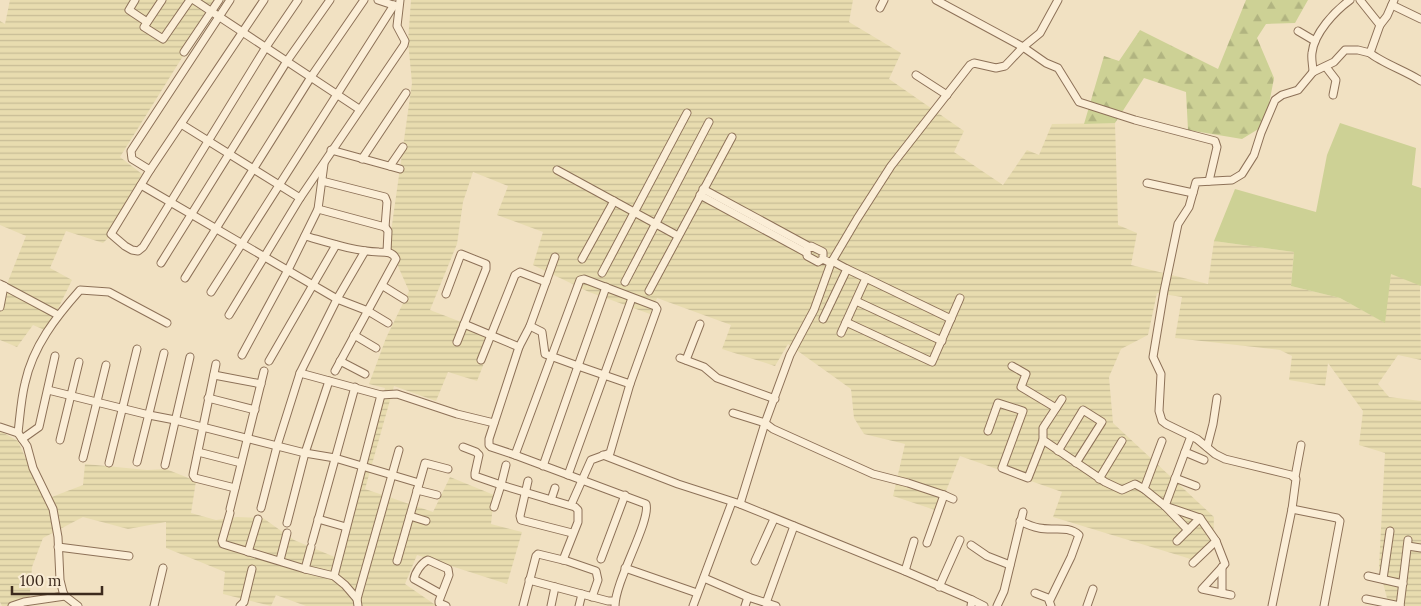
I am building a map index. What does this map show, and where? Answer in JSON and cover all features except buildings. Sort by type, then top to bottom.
[{"type":"street","points":[[135,0],[129,10],[147,22]]},
{"type":"street","points":[[162,0],[144,27],[163,39],[190,0]]},
{"type":"street","points":[[194,0],[359,109]]},
{"type":"street","points":[[184,52],[218,0]]},
{"type":"street","points":[[150,170],[132,159],[131,151],[230,0]]},
{"type":"street","points":[[264,0],[150,170],[111,234],[132,250],[138,251],[143,248],[266,47],[298,0]]},
{"type":"street","points":[[161,263],[287,61],[330,0]]},
{"type":"street","points":[[185,278],[311,77],[364,0]]},
{"type":"street","points":[[378,0],[398,4]]},
{"type":"street","points":[[880,8],[884,0]]},
{"type":"street","points":[[936,0],[1023,47],[1046,63],[1060,69],[1079,102],[1134,120],[1215,141],[1217,148],[1209,181]]},
{"type":"street","points":[[740,504],[765,423],[790,355],[814,310],[831,262],[857,219],[891,166],[970,65],[974,63],[996,68],[1005,66],[1040,33],[1058,0]]},
{"type":"street","points":[[1313,72],[1312,52],[1315,41],[1336,11],[1350,0]]},
{"type":"street","points":[[1360,0],[1380,25]]},
{"type":"street","points":[[1370,52],[1380,25],[1393,3],[1421,19]]},
{"type":"street","points":[[211,292],[336,94],[398,4]]},
{"type":"street","points":[[229,315],[331,150],[404,45],[405,41],[397,26],[398,4]]},
{"type":"street","points":[[1298,31],[1315,41]]},
{"type":"street","points":[[1295,477],[1224,459],[1192,436],[1171,427],[1162,420],[1160,411],[1161,374],[1153,357],[1178,224],[1189,207],[1196,182],[1232,180],[1242,174],[1254,156],[1261,133],[1275,100],[1282,95],[1298,90],[1313,72],[1326,67],[1347,49],[1370,52],[1421,81]]},
{"type":"street","points":[[1326,67],[1337,81],[1333,95]]},
{"type":"street","points":[[916,76],[947,95]]},
{"type":"street","points":[[362,159],[406,93]]},
{"type":"street","points":[[602,273],[687,113]]},
{"type":"street","points":[[624,282],[709,122]]},
{"type":"street","points":[[181,124],[300,198]]},
{"type":"street","points":[[649,291],[732,137]]},
{"type":"street","points":[[390,166],[403,147]]},
{"type":"street","points":[[331,150],[400,169]]},
{"type":"street","points":[[242,355],[288,270],[318,208],[325,160]]},
{"type":"street","points":[[557,170],[678,236]]},
{"type":"street","points":[[322,181],[385,197],[387,202],[387,252]]},
{"type":"street","points":[[1147,183],[1193,193]]},
{"type":"street","points":[[141,185],[338,299],[368,311],[388,323]]},
{"type":"street","points":[[702,192],[808,250]]},
{"type":"street","points":[[582,259],[614,201]]},
{"type":"street","points":[[318,208],[386,227]]},
{"type":"street","points":[[305,236],[365,252],[387,252],[393,254],[396,261],[335,371]]},
{"type":"street","points":[[269,361],[336,245]]},
{"type":"street","points":[[812,246],[823,252],[823,259],[818,262],[807,256],[808,250],[812,246]]},
{"type":"street","points":[[261,508],[277,446],[300,373],[338,299],[365,252]]},
{"type":"street","points":[[446,294],[461,254],[486,264],[486,269],[457,342]]},
{"type":"street","points":[[529,580],[611,604],[647,510],[646,504],[643,502],[489,445],[489,439],[519,347],[530,326],[555,258]]},
{"type":"street","points":[[823,259],[951,319]]},
{"type":"street","points":[[823,319],[847,269]]},
{"type":"street","points":[[482,360],[517,274],[520,272],[546,282]]},
{"type":"street","points":[[840,333],[866,278]]},
{"type":"street","points":[[515,455],[580,280],[584,279],[655,306],[657,309],[630,384],[610,453],[591,460],[570,505]]},
{"type":"street","points":[[0,307],[2,285],[58,316]]},
{"type":"street","points":[[383,286],[404,299]]},
{"type":"street","points":[[543,466],[606,287]]},
{"type":"street","points":[[20,436],[25,384],[30,365],[40,344],[58,316],[80,290],[109,292],[167,323]]},
{"type":"street","points":[[568,475],[632,298]]},
{"type":"street","points":[[846,322],[932,362],[960,298]]},
{"type":"street","points":[[856,301],[942,342]]},
{"type":"street","points":[[464,324],[519,347]]},
{"type":"street","points":[[700,324],[683,359],[704,366],[716,378],[775,400]]},
{"type":"street","points":[[530,326],[542,332],[545,352],[551,356],[630,384]]},
{"type":"street","points":[[354,334],[376,348]]},
{"type":"street","points":[[109,463],[137,349]]},
{"type":"street","points":[[137,462],[164,353]]},
{"type":"street","points":[[20,436],[40,427],[55,356]]},
{"type":"street","points":[[165,465],[190,357]]},
{"type":"street","points":[[340,361],[365,374]]},
{"type":"street","points":[[60,440],[79,362]]},
{"type":"street","points":[[216,364],[193,473],[195,478],[235,488]]},
{"type":"street","points":[[83,458],[106,365]]},
{"type":"street","points":[[1012,366],[1026,374],[1021,387],[1056,408]]},
{"type":"street","points":[[264,371],[222,541],[223,544],[334,576],[345,585],[357,603]]},
{"type":"street","points":[[300,373],[381,395],[397,394],[457,414],[494,423]]},
{"type":"street","points":[[214,375],[261,384]]},
{"type":"street","points":[[287,523],[305,453],[329,380]]},
{"type":"street","points":[[306,569],[355,387]]},
{"type":"street","points":[[48,390],[305,453],[335,458],[391,475],[437,495]]},
{"type":"street","points":[[334,576],[381,395]]},
{"type":"street","points":[[208,398],[255,410]]},
{"type":"street","points":[[1207,447],[1216,398]]},
{"type":"street","points":[[988,431],[998,403],[1023,411],[1002,468],[1028,478],[1043,440],[1043,428],[1062,399]]},
{"type":"street","points":[[1058,450],[1083,410],[1102,422],[1076,463]]},
{"type":"street","points":[[733,413],[765,423],[773,429],[866,471],[953,498]]},
{"type":"street","points":[[0,427],[20,436],[26,446],[36,475],[53,509],[60,580],[65,596],[77,606]]},
{"type":"street","points":[[1165,506],[1192,436]]},
{"type":"street","points":[[1043,440],[1099,478],[1122,490],[1135,484],[1144,489],[1165,506],[1188,530]]},
{"type":"street","points":[[1099,478],[1122,441]]},
{"type":"street","points":[[1144,489],[1162,441]]},
{"type":"street","points":[[1272,606],[1297,482],[1295,477],[1301,446]]},
{"type":"street","points":[[463,447],[479,455],[475,476],[524,493],[577,508],[579,514],[563,560]]},
{"type":"street","points":[[357,603],[399,450]]},
{"type":"street","points":[[198,452],[242,463]]},
{"type":"street","points":[[1185,452],[1204,460]]},
{"type":"street","points":[[603,455],[678,484],[740,504],[905,571],[971,603],[984,606]]},
{"type":"street","points":[[397,562],[425,463],[448,470]]},
{"type":"street","points":[[494,507],[506,465]]},
{"type":"street","points":[[1175,478],[1196,486]]},
{"type":"street","points":[[528,481],[524,493],[521,520],[572,533]]},
{"type":"street","points":[[551,500],[555,488]]},
{"type":"street","points":[[601,559],[625,495]]},
{"type":"street","points":[[927,543],[944,495]]},
{"type":"street","points":[[693,606],[732,502]]},
{"type":"street","points":[[1165,506],[1200,518],[1216,541],[1225,564],[1202,589],[1231,595]]},
{"type":"street","points":[[1292,509],[1337,518],[1340,521],[1324,606]]},
{"type":"street","points":[[997,606],[1004,591],[1023,512]]},
{"type":"street","points":[[410,516],[426,521]]},
{"type":"street","points":[[755,561],[774,518]]},
{"type":"street","points":[[1177,540],[1200,518]]},
{"type":"street","points":[[248,552],[258,519]]},
{"type":"street","points":[[318,519],[346,527]]},
{"type":"street","points":[[1020,521],[1041,529],[1056,528],[1068,530],[1078,535],[1071,557],[1050,603],[1042,595],[1036,593]]},
{"type":"street","points":[[766,603],[794,526]]},
{"type":"street","points":[[1383,579],[1390,531]]},
{"type":"street","points":[[280,560],[287,533]]},
{"type":"street","points":[[939,587],[960,540]]},
{"type":"street","points":[[905,571],[914,541]]},
{"type":"street","points":[[1193,563],[1216,541]]},
{"type":"street","points":[[1366,599],[1400,606],[1408,543],[1421,548]]},
{"type":"street","points":[[971,545],[987,556],[1010,565]]},
{"type":"street","points":[[58,547],[129,556]]},
{"type":"street","points":[[523,606],[537,555],[563,560],[596,571],[598,580],[592,597]]},
{"type":"street","points":[[441,594],[414,580],[414,576],[424,562],[428,560],[450,571],[439,603],[446,606]]},
{"type":"street","points":[[1222,567],[1222,593]]},
{"type":"street","points":[[154,606],[163,568]]},
{"type":"street","points":[[625,568],[697,593]]},
{"type":"street","points":[[240,606],[244,602],[252,569]]},
{"type":"street","points":[[1368,576],[1403,584]]},
{"type":"street","points":[[704,578],[776,606]]},
{"type":"street","points":[[551,606],[555,587]]},
{"type":"street","points":[[1087,606],[1093,589]]},
{"type":"street","points":[[579,606],[582,594]]},
{"type":"street","points":[[12,606],[65,596]]},
{"type":"street","points":[[745,606],[748,596]]},
{"type":"shaded area","points":[[10,0],[218,0],[120,157],[142,174],[112,228],[110,236],[103,243],[66,231],[50,268],[72,280],[47,331],[33,325],[17,347],[0,340],[0,281],[7,284],[26,236],[0,225],[0,21],[5,24]]},
{"type":"shaded area","points":[[411,0],[853,0],[849,22],[901,53],[889,79],[964,131],[954,152],[1003,185],[1027,150],[1039,155],[1052,124],[1115,123],[1118,225],[1137,233],[1131,265],[1208,284],[1214,241],[1294,252],[1291,286],[1340,298],[1384,322],[1391,273],[1420,285],[1421,360],[1398,355],[1378,384],[1389,397],[1421,401],[1421,606],[1389,606],[1379,567],[1385,453],[1359,445],[1363,411],[1328,363],[1325,386],[1289,380],[1292,356],[1280,350],[1175,338],[1182,297],[1157,293],[1148,335],[1121,349],[1109,377],[1113,423],[1214,517],[1213,543],[1194,560],[1053,517],[1062,492],[960,456],[938,511],[893,496],[905,444],[864,434],[854,418],[851,389],[788,344],[775,366],[722,349],[731,325],[657,298],[650,314],[589,292],[533,265],[543,232],[497,215],[508,186],[473,172],[463,202],[457,244],[430,310],[495,335],[477,381],[448,372],[436,401],[394,386],[365,489],[433,512],[450,477],[494,495],[491,524],[522,532],[507,584],[417,555],[405,584],[437,606],[306,606],[276,595],[271,606],[223,594],[225,572],[166,548],[166,522],[128,529],[83,517],[43,538],[32,567],[29,606],[2,606],[0,602],[0,431],[18,441],[44,500],[83,485],[85,464],[147,470],[166,469],[196,481],[191,513],[216,520],[237,517],[263,518],[294,540],[337,558],[385,388],[369,384],[386,338],[409,291],[389,246],[412,83],[408,41]]},
{"type":"green space","points":[[1246,0],[1308,0],[1295,23],[1266,24],[1257,38],[1274,78],[1265,125],[1242,139],[1188,130],[1186,92],[1144,78],[1115,123],[1084,124],[1104,56],[1119,61],[1140,30],[1218,69]]},
{"type":"green space","points":[[1340,123],[1416,148],[1412,185],[1421,188],[1421,286],[1391,274],[1385,323],[1340,298],[1291,286],[1294,252],[1214,241],[1235,189],[1316,212],[1327,155]]}]
